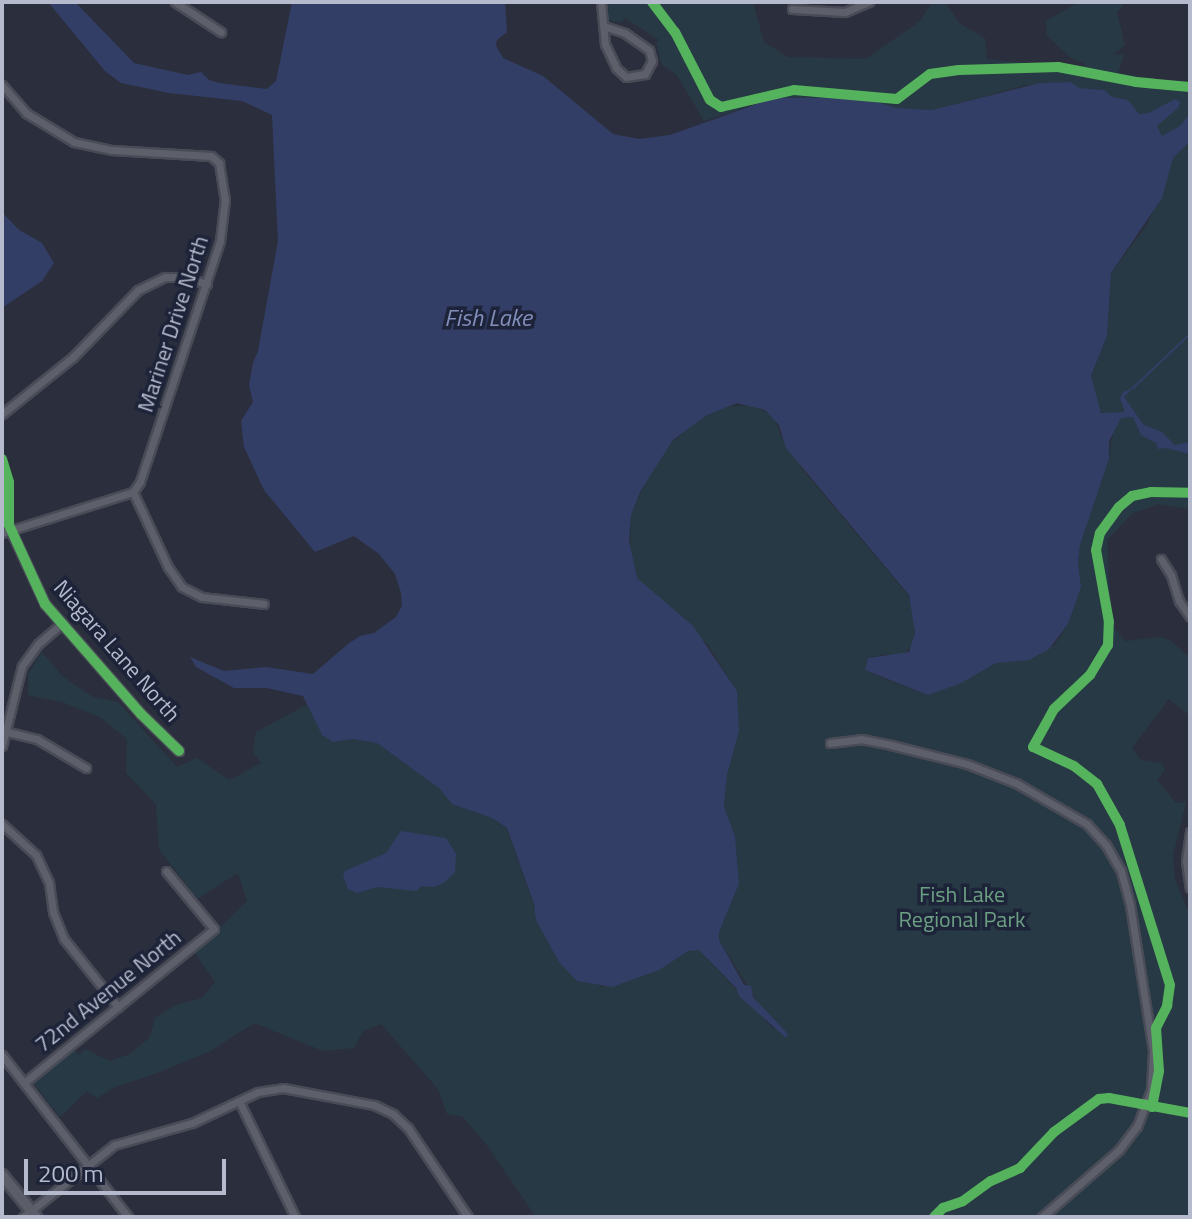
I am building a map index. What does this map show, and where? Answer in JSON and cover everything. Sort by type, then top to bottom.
[{"type":"street","points":[[175,2],[221,32]]},
{"type":"street","points":[[601,2],[603,26],[605,44],[616,68],[626,77],[645,74],[652,61],[649,50],[625,33],[603,26]]},
{"type":"street","points":[[792,9],[845,12],[869,2]]},
{"type":"street","name":"Mariner Drive North","points":[[2,85],[26,113],[74,142],[112,150],[211,156],[217,160],[225,199],[223,221],[207,284],[140,482],[133,492]]},
{"type":"street","points":[[2,414],[73,357],[138,290],[165,277],[185,277],[207,284]]},
{"type":"street","points":[[2,533],[133,492],[168,567],[182,587],[202,597],[264,604]]},
{"type":"street","name":"Niagara Lane North","points":[[11,531],[31,580],[61,624],[141,714],[179,751]]},
{"type":"street","points":[[1161,559],[1190,617]]},
{"type":"street","points":[[2,746],[22,666],[38,644],[61,624]]},
{"type":"street","points":[[4,731],[37,739],[86,768]]},
{"type":"street","points":[[830,743],[861,739],[891,745],[967,764],[1016,783],[1087,824],[1106,845],[1121,871],[1129,897],[1153,1051],[1151,1090],[1137,1126],[1119,1150],[1042,1217]]},
{"type":"street","points":[[2,824],[36,855],[49,883],[53,912],[64,939],[118,1007]]},
{"type":"street","points":[[1190,832],[1186,861],[1190,888]]},
{"type":"street","name":"72nd Avenue North","points":[[25,1082],[214,929],[166,871]]},
{"type":"street","points":[[2,1055],[128,1217]]},
{"type":"street","points":[[2,1175],[30,1215],[114,1145],[192,1123],[267,1089],[283,1088],[384,1109],[408,1128],[468,1217]]},
{"type":"street","points":[[239,1101],[295,1217]]},
{"type":"green space","name":"Fish Lake Regional Park","points":[[607,2],[753,2],[764,42],[788,57],[866,59],[920,21],[932,2],[945,2],[959,23],[985,38],[987,59],[1083,68],[1085,64],[1071,58],[1047,36],[1046,21],[1079,2],[1126,2],[1117,12],[1125,45],[1114,54],[1124,55],[1118,73],[1190,84],[1190,509],[1158,504],[1133,513],[1107,540],[1111,624],[1125,641],[1160,637],[1170,640],[1190,658],[1190,716],[1169,699],[1132,748],[1141,760],[1162,763],[1165,770],[1157,780],[1176,803],[1186,802],[1173,856],[1175,879],[1190,915],[1190,1217],[536,1217],[486,1144],[463,1117],[447,1114],[438,1089],[381,1024],[363,1031],[354,1048],[323,1051],[254,1023],[209,1052],[115,1087],[97,1098],[87,1091],[60,1117],[33,1083],[74,1050],[79,1055],[85,1049],[110,1061],[130,1054],[150,1037],[155,1018],[176,1005],[202,998],[215,982],[195,953],[247,901],[238,873],[197,899],[159,849],[156,804],[126,773],[127,739],[100,717],[62,702],[28,695],[28,674],[42,652],[62,676],[93,697],[118,702],[177,767],[197,758],[229,780],[261,763],[253,752],[256,732],[308,704],[322,735],[333,742],[353,739],[377,743],[440,789],[452,804],[492,818],[507,829],[536,912],[601,987],[644,976],[688,950],[699,950],[777,1033],[719,940],[719,932],[739,884],[735,836],[724,808],[727,775],[739,731],[737,691],[708,645],[637,578],[630,553],[631,515],[650,471],[663,451],[695,422],[722,407],[753,405],[774,417],[780,434],[802,469],[908,595],[915,621],[914,642],[903,656],[884,654],[868,658],[866,670],[880,677],[928,695],[996,663],[1037,656],[1055,644],[1068,624],[1081,587],[1078,562],[1080,545],[1109,459],[1113,431],[1105,414],[1097,408],[1091,377],[1107,336],[1111,273],[1147,225],[1164,188],[1165,179],[1139,114],[1128,101],[1112,97],[1104,90],[1079,88],[1071,82],[1026,85],[933,110],[896,108],[873,101],[839,98],[775,98],[704,121],[677,75],[662,65],[656,43],[659,40],[625,18],[621,23],[609,20]]},
{"type":"water","name":"Fish Lake","points":[[48,2],[75,2],[134,63],[188,75],[201,72],[209,80],[219,83],[267,89],[276,81],[292,2],[505,2],[507,32],[497,40],[496,46],[503,58],[543,76],[613,134],[639,139],[670,135],[774,98],[839,98],[873,101],[896,108],[932,110],[1040,83],[1071,82],[1079,88],[1104,90],[1112,97],[1128,100],[1139,114],[1149,113],[1175,99],[1180,102],[1179,107],[1157,126],[1162,136],[1180,126],[1190,114],[1190,141],[1173,158],[1162,198],[1111,273],[1107,336],[1091,376],[1101,413],[1125,412],[1120,399],[1123,392],[1133,388],[1124,397],[1144,425],[1162,432],[1175,445],[1190,442],[1190,454],[1158,449],[1156,443],[1141,435],[1133,417],[1121,418],[1109,441],[1109,459],[1080,545],[1078,562],[1081,587],[1068,624],[1049,649],[1029,660],[996,663],[959,684],[928,695],[865,670],[868,658],[909,652],[915,633],[909,595],[786,448],[779,425],[765,410],[737,403],[707,415],[673,440],[641,490],[631,515],[629,541],[637,578],[693,626],[737,691],[739,731],[727,775],[724,807],[735,836],[739,884],[719,932],[719,940],[744,985],[751,986],[753,997],[788,1034],[786,1038],[739,996],[736,988],[699,950],[688,951],[659,970],[612,987],[577,981],[559,962],[536,920],[534,904],[507,828],[492,818],[452,804],[440,789],[377,743],[353,739],[333,742],[322,735],[303,696],[267,688],[234,688],[196,667],[190,657],[224,671],[266,667],[313,674],[348,644],[360,636],[374,633],[396,617],[402,606],[401,593],[395,574],[379,554],[354,536],[315,552],[264,490],[244,447],[241,421],[253,402],[249,385],[278,241],[272,115],[242,101],[169,93],[121,83],[105,71]]},
{"type":"water","points":[[2,212],[19,230],[42,243],[54,263],[42,281],[2,308]]},
{"type":"water","points":[[401,831],[446,838],[456,854],[455,872],[445,882],[434,887],[422,886],[416,891],[378,887],[357,893],[348,889],[343,876],[345,871],[386,853]]},
{"type":"waterway","points":[[1133,388],[1190,334]]},
{"type":"cycle path","points":[[652,2],[675,32],[710,100],[721,107],[794,90],[897,99],[930,74],[959,70],[1058,67],[1136,82],[1190,87]]},
{"type":"cycle path","points":[[2,459],[9,482],[9,525],[45,604],[141,714],[179,751]]},
{"type":"cycle path","points":[[1152,1107],[1159,1071],[1156,1028],[1167,1006],[1170,985],[1120,825],[1097,784],[1074,766],[1033,747],[1054,709],[1090,675],[1108,645],[1109,622],[1096,550],[1100,533],[1119,507],[1132,496],[1151,492],[1190,493]]},
{"type":"cycle path","points":[[934,1217],[943,1208],[963,1201],[991,1181],[1020,1168],[1054,1132],[1099,1099],[1109,1098],[1190,1113]]}]
